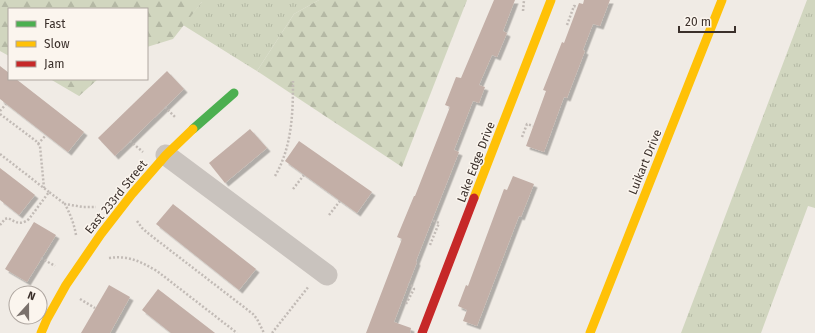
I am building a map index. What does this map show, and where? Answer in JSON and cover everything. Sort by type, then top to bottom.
[{"type":"street","name":"Lake Edge Drive","points":[[422,333],[551,0]]},
{"type":"street","name":"Luikart Drive","points":[[590,333],[722,0]]},
{"type":"street","name":"East 233rd Street","points":[[41,333],[66,285],[100,234],[132,194],[157,156],[234,94]]},
{"type":"street","points":[[157,156],[324,273]]},
{"type":"path","points":[[523,11],[524,0]]},
{"type":"path","points":[[567,25],[574,6],[577,7]]},
{"type":"path","points":[[275,176],[283,158],[290,132],[293,81]]},
{"type":"path","points":[[6,104],[0,113],[38,144],[44,188]]},
{"type":"path","points":[[165,107],[176,118]]},
{"type":"path","points":[[522,137],[527,124],[533,126]]},
{"type":"path","points":[[38,144],[46,135]]},
{"type":"path","points":[[130,141],[157,156]]},
{"type":"path","points":[[0,154],[65,204],[70,213],[77,239]]},
{"type":"path","points":[[294,189],[304,175]]},
{"type":"path","points":[[0,225],[5,219],[8,218],[18,222],[25,222],[29,219],[49,192]]},
{"type":"path","points":[[330,215],[340,200]]},
{"type":"path","points":[[65,204],[82,207],[100,207]]},
{"type":"path","points":[[135,216],[142,228],[149,234],[253,314],[258,319],[264,333]]},
{"type":"path","points":[[430,245],[438,223],[432,220]]},
{"type":"path","points":[[105,259],[123,257],[132,258],[157,271],[237,333]]},
{"type":"path","points":[[41,258],[55,266]]},
{"type":"path","points":[[272,333],[324,273]]},
{"type":"path","points":[[406,304],[414,288],[408,284]]},
{"type":"path","points":[[75,296],[96,308]]},
{"type":"green space","points":[[0,0],[202,0],[173,39],[148,47],[148,8],[8,8],[8,55],[0,51]]},
{"type":"green space","points":[[202,0],[319,0],[294,14],[257,71],[183,25],[202,2]]},
{"type":"green space","points":[[319,0],[467,0],[402,167],[257,71],[294,14]]},
{"type":"green space","points":[[807,0],[815,0],[815,208],[808,206],[761,333],[681,333]]},
{"type":"green space","points":[[52,80],[97,80],[79,96]]},
{"type":"building","points":[[494,0],[515,0],[503,31],[507,33],[497,57],[492,55],[479,85],[485,87],[479,103],[473,101],[454,150],[459,152],[416,261],[417,262],[394,322],[411,328],[410,333],[366,333],[402,239],[397,237],[450,107],[445,105],[456,77],[461,78]]},
{"type":"building","points":[[584,0],[610,0],[600,26],[593,24],[583,50],[585,51],[567,98],[564,97],[544,152],[526,146],[546,91],[543,90],[562,42],[564,43],[579,3],[583,4]]},
{"type":"building","points":[[0,66],[8,72],[8,80],[17,80],[84,132],[68,152],[0,99]]},
{"type":"building","points":[[167,71],[184,89],[115,156],[98,138]]},
{"type":"building","points":[[250,129],[267,148],[225,183],[209,163]]},
{"type":"building","points":[[299,141],[372,192],[357,213],[285,161]]},
{"type":"building","points":[[0,168],[35,195],[19,215],[0,200]]},
{"type":"building","points":[[513,176],[534,184],[521,217],[519,216],[477,326],[463,321],[467,310],[458,306],[466,285],[468,286],[504,189],[507,190]]},
{"type":"building","points":[[173,204],[256,269],[239,290],[156,224]]},
{"type":"building","points":[[34,222],[56,235],[27,282],[5,269]]},
{"type":"building","points":[[109,285],[130,297],[110,333],[81,333]]},
{"type":"building","points":[[158,289],[215,333],[171,333],[142,310]]},
{"type":"traffic: fast","points":[[193,129],[234,93]]},
{"type":"traffic: slow","points":[[474,198],[551,0]]},
{"type":"traffic: slow","points":[[590,333],[722,0]]},
{"type":"traffic: slow","points":[[41,333],[66,285],[101,234],[132,194],[166,155],[193,129]]},
{"type":"traffic: jam","points":[[422,333],[474,198]]}]
